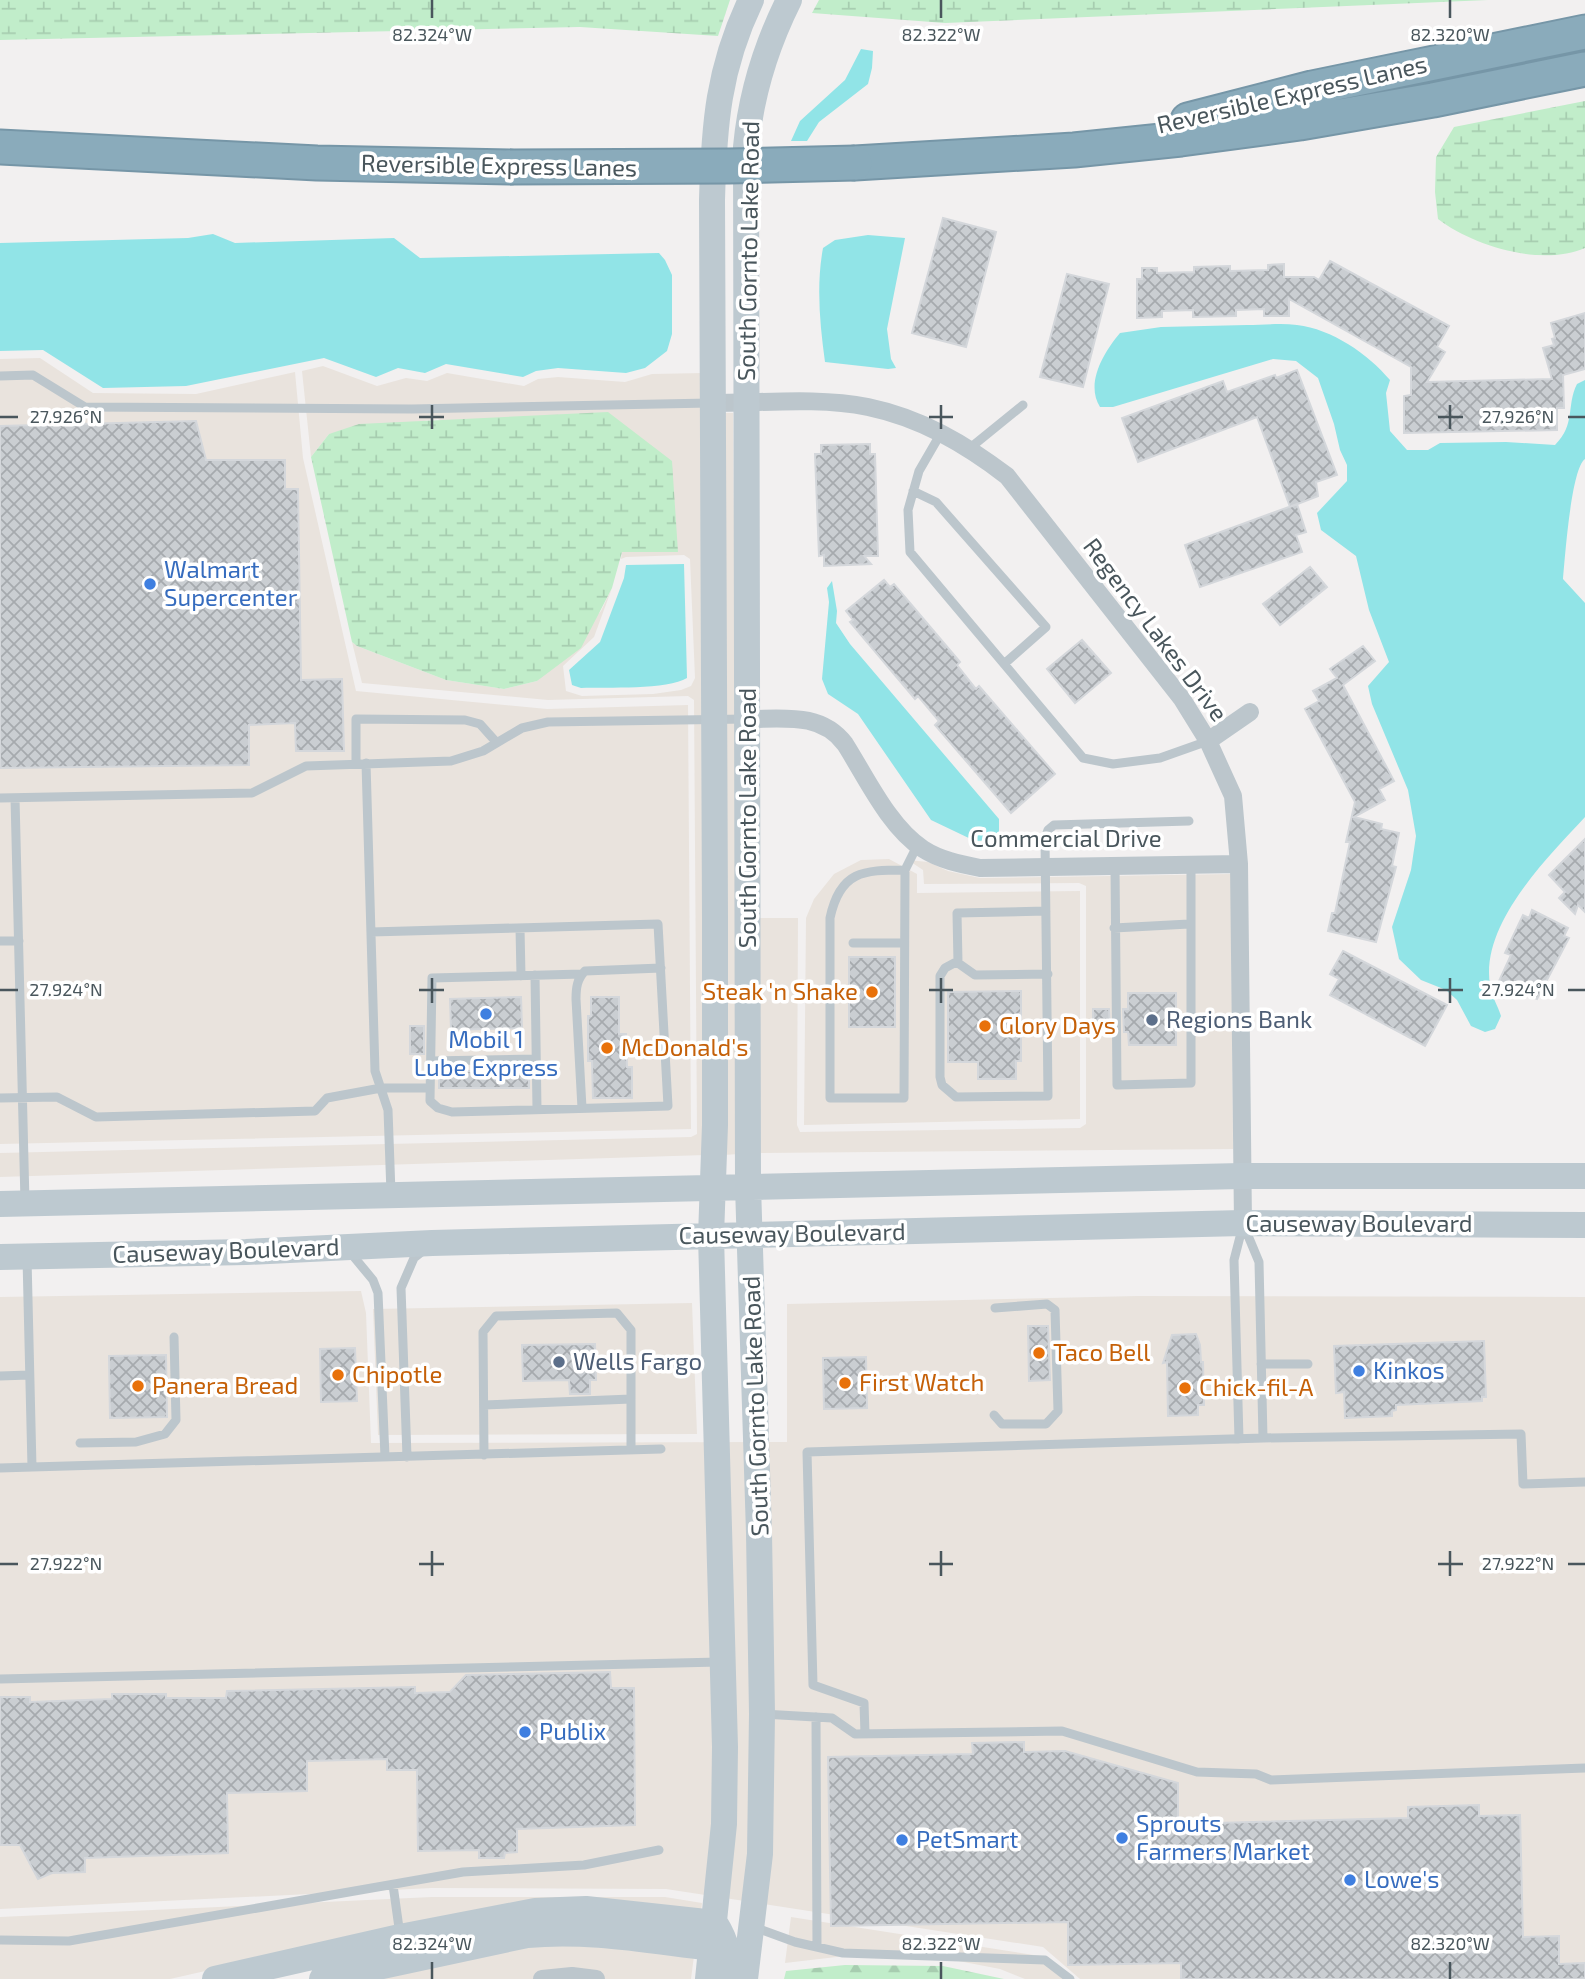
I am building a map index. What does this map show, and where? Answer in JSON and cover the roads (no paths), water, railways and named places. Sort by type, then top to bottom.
[{"type":"highway","name":"Reversible Express Lanes","points":[[999,155],[1176,122],[1312,88],[1583,31]]},
{"type":"highway","name":"Reversible Express Lanes","points":[[0,147],[303,163],[455,167],[675,167],[855,163],[1074,150],[1287,125],[1579,72]]},
{"type":"street","name":"South Gornto Lake Road","points":[[708,1979],[723,1824],[725,1747],[711,1236],[715,960],[712,402],[714,132],[730,50],[751,0]]},
{"type":"street","name":"South Gornto Lake Road","points":[[745,1979],[760,1854],[762,1714],[748,1186],[746,147],[749,118],[764,57],[789,0]]},
{"type":"street","name":"Regency Lakes Drive","points":[[712,402],[824,402],[868,407],[923,424],[970,449],[1007,476],[1182,699],[1208,741],[1233,796],[1240,864],[1243,1223]]},
{"type":"street","points":[[1208,741],[1250,712]]},
{"type":"street","name":"Commercial Drive","points":[[747,719],[801,718],[826,726],[837,734],[902,831],[918,844],[950,861],[980,868],[1240,864]]},
{"type":"street","name":"Causeway Boulevard","points":[[13,1204],[1242,1175],[1584,1176]]},
{"type":"street","name":"Causeway Boulevard","points":[[0,1257],[246,1252],[432,1243],[1243,1223],[1585,1225]]},
{"type":"street","points":[[725,1747],[741,1784],[742,1902],[749,1925],[752,1926]]},
{"type":"street","points":[[215,1979],[505,1915],[560,1908],[586,1909],[723,1937],[728,1952],[726,1979]]},
{"type":"street","points":[[329,1978],[498,1940],[557,1932],[713,1935]]},
{"type":"street","points":[[302,1979],[312,1972],[375,1957],[389,1949],[400,1937]]},
{"type":"street","points":[[542,1979],[572,1976],[596,1979]]},
{"type":"lane","points":[[0,376],[33,375],[85,407],[412,410],[712,402]]},
{"type":"lane","points":[[970,449],[1023,405]]},
{"type":"lane","points":[[941,433],[919,471],[908,510],[910,552],[1083,758],[1113,764],[1160,758],[1208,741]]},
{"type":"lane","points":[[913,491],[936,502],[1046,627],[1004,664]]},
{"type":"lane","points":[[356,764],[356,719],[465,720],[480,724],[497,743]]},
{"type":"lane","points":[[0,798],[252,793],[306,766],[451,761],[483,751],[522,728],[548,722],[747,719]]},
{"type":"lane","points":[[366,763],[375,1072],[388,1110],[391,1194]]},
{"type":"lane","points":[[13,1204],[23,1098],[15,798]]},
{"type":"lane","points":[[958,961],[944,968],[940,976],[942,1085],[956,1097],[1048,1096],[1045,839],[1048,830],[1054,825],[1189,821]]},
{"type":"lane","points":[[905,870],[870,870],[841,888],[834,902],[830,918],[830,1098],[904,1098],[905,870],[918,844]]},
{"type":"lane","points":[[1115,866],[1117,1085],[1191,1083],[1191,864]]},
{"type":"lane","points":[[1046,911],[957,914],[958,961],[975,975],[1048,974]]},
{"type":"lane","points":[[371,932],[658,924],[668,1106],[452,1112],[438,1108],[430,1101],[432,978],[582,974]]},
{"type":"lane","points":[[1114,928],[1189,924]]},
{"type":"lane","points":[[520,928],[521,976]]},
{"type":"lane","points":[[0,941],[19,941]]},
{"type":"lane","points":[[853,943],[904,943]]},
{"type":"lane","points":[[582,1108],[576,985],[582,974],[585,971],[661,968]]},
{"type":"lane","points":[[535,975],[537,1109]]},
{"type":"lane","points":[[431,1060],[536,1059]]},
{"type":"lane","points":[[0,1098],[57,1097],[96,1117],[107,1117],[315,1111],[327,1098],[381,1088],[430,1088]]},
{"type":"lane","points":[[1243,1223],[1259,1262],[1263,1438]]},
{"type":"lane","points":[[1239,1439],[1234,1260],[1243,1223]]},
{"type":"lane","points":[[407,1457],[401,1288],[414,1258],[432,1243]]},
{"type":"lane","points":[[346,1247],[373,1280],[378,1293],[385,1457]]},
{"type":"lane","points":[[27,1257],[32,1466]]},
{"type":"lane","points":[[995,1308],[1047,1304],[1055,1310],[1058,1411],[1046,1424],[1002,1424],[995,1415]]},
{"type":"lane","points":[[484,1454],[483,1332],[496,1316],[617,1313],[631,1329],[631,1450]]},
{"type":"lane","points":[[80,1443],[136,1442],[164,1434],[176,1420],[174,1337]]},
{"type":"lane","points":[[1261,1364],[1308,1364]]},
{"type":"lane","points":[[0,1376],[29,1374]]},
{"type":"lane","points":[[484,1405],[631,1399]]},
{"type":"lane","points":[[865,1734],[864,1703],[813,1685],[807,1452],[1263,1438],[1521,1434],[1523,1484],[1585,1482]]},
{"type":"lane","points":[[0,1468],[661,1449]]},
{"type":"lane","points":[[0,1679],[723,1662]]},
{"type":"lane","points":[[762,1714],[832,1718],[855,1734],[1062,1731],[1197,1772],[1256,1774],[1271,1780],[1585,1768]]},
{"type":"lane","points":[[816,1717],[817,1947]]},
{"type":"lane","points":[[0,1940],[69,1941],[463,1872],[584,1865],[659,1850]]},
{"type":"lane","points":[[393,1885],[400,1937]]},
{"type":"lane","points":[[752,1926],[795,1942],[843,1953],[1045,1960],[1070,1979]]},
{"type":"water","points":[[861,49],[873,51],[868,84],[819,122],[807,141],[791,141],[800,121],[845,80]]},
{"type":"water","points":[[213,234],[235,243],[394,238],[420,258],[659,253],[672,275],[672,334],[667,351],[645,368],[626,373],[558,368],[536,371],[523,377],[446,364],[425,373],[398,368],[376,377],[324,358],[186,386],[103,388],[43,350],[0,351],[0,243],[188,238]]},
{"type":"water","points":[[868,235],[905,238],[887,329],[891,359],[896,368],[825,362],[819,291],[823,248],[835,240]]},
{"type":"water","points":[[1285,324],[1310,327],[1336,337],[1360,352],[1390,380],[1386,393],[1390,431],[1407,450],[1428,450],[1440,443],[1506,442],[1555,445],[1566,430],[1577,384],[1585,380],[1585,459],[1580,466],[1572,496],[1563,579],[1585,603],[1585,817],[1536,872],[1506,916],[1495,939],[1490,962],[1490,985],[1501,1016],[1495,1029],[1485,1032],[1471,1026],[1457,1000],[1446,990],[1421,980],[1399,959],[1392,927],[1411,870],[1416,836],[1408,790],[1372,704],[1368,686],[1389,662],[1369,610],[1356,556],[1321,530],[1317,513],[1347,481],[1347,465],[1318,378],[1296,361],[1273,359],[1113,407],[1100,407],[1096,398],[1098,368],[1120,333],[1161,327]]},
{"type":"water","points":[[684,564],[687,678],[678,682],[636,687],[581,688],[572,685],[569,670],[600,642],[624,578],[626,565]]},
{"type":"water","points":[[832,581],[837,611],[836,623],[850,644],[999,819],[999,834],[995,840],[975,841],[931,820],[858,714],[828,694],[822,679],[829,602],[827,588]]},
{"type":"place","name":"Walmart Supercenter","points":[[150,584]]},
{"type":"place","name":"Steak 'n Shake","points":[[872,992]]},
{"type":"place","name":"Mobil 1 Lube Express","points":[[486,1014]]},
{"type":"place","name":"Regions Bank","points":[[1152,1020]]},
{"type":"place","name":"Glory Days","points":[[985,1026]]},
{"type":"place","name":"McDonald's","points":[[607,1048]]},
{"type":"place","name":"Taco Bell","points":[[1039,1353]]},
{"type":"place","name":"Wells Fargo","points":[[559,1362]]},
{"type":"place","name":"Kinkos","points":[[1359,1371]]},
{"type":"place","name":"Chipotle","points":[[338,1375]]},
{"type":"place","name":"First Watch","points":[[845,1383]]},
{"type":"place","name":"Panera Bread","points":[[138,1386]]},
{"type":"place","name":"Chick-fil-A","points":[[1185,1388]]},
{"type":"place","name":"Publix","points":[[525,1732]]},
{"type":"place","name":"Sprouts Farmers Market","points":[[1122,1838]]},
{"type":"place","name":"PetSmart","points":[[902,1840]]},
{"type":"place","name":"Lowe's","points":[[1350,1880]]}]
